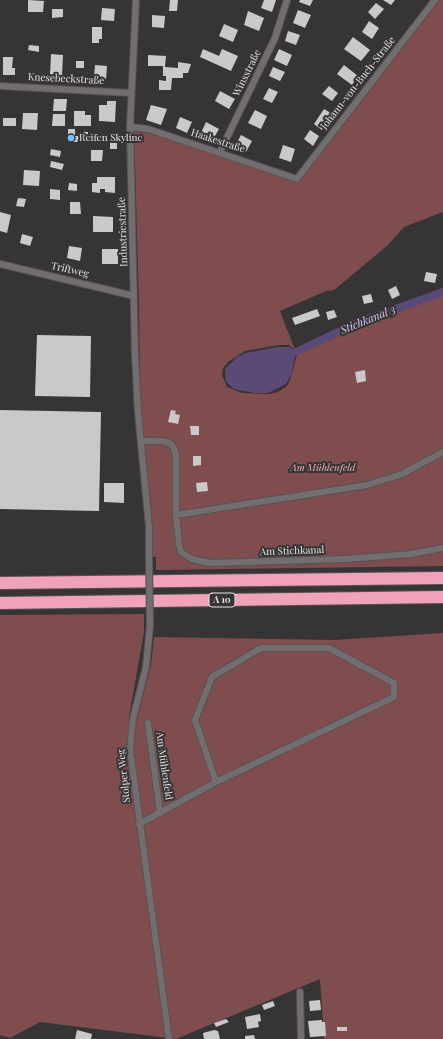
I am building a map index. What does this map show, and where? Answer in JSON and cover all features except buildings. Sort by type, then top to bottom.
[{"type":"highway","name":"A 10","points":[[0,584],[443,578]]},
{"type":"highway","name":"A 10","points":[[0,603],[443,597]]},
{"type":"street","name":"Industriestraße","points":[[136,0],[130,127],[137,390],[143,463]]},
{"type":"street","name":"Winsstraße","points":[[220,152],[275,38],[287,0]]},
{"type":"street","name":"Johann-von-Buch-Straße","points":[[297,179],[435,0]]},
{"type":"street","name":"Knesebeckstraße","points":[[0,86],[131,93]]},
{"type":"street","name":"Haakestraße","points":[[130,127],[148,129],[297,179]]},
{"type":"street","name":"Triftweg","points":[[0,264],[134,296]]},
{"type":"street","name":"Am Stichkanal","points":[[141,441],[163,441],[171,444],[174,449],[176,455],[176,515],[181,552],[186,557],[202,562],[346,559],[411,554],[443,548]]},
{"type":"street","points":[[176,515],[367,485],[402,474],[443,452]]},
{"type":"street","name":"Stolper Weg","points":[[143,463],[149,527],[150,625],[146,667],[133,720],[130,740],[131,763],[169,1039]]},
{"type":"street","name":"Am Mühlenfeld","points":[[140,824],[216,782],[394,697],[394,683],[329,648],[261,648],[212,677],[195,720],[216,782]]},
{"type":"street","name":"Am Mühlenfeld","points":[[148,723],[160,813]]},
{"type":"street","points":[[300,992],[301,1039]]},
{"type":"green space","points":[[439,0],[443,0],[443,212],[404,227],[388,245],[334,290],[326,291],[280,311],[295,350],[289,345],[278,345],[245,351],[228,362],[223,368],[222,375],[227,387],[242,393],[269,394],[278,392],[287,386],[297,355],[357,325],[443,295],[443,566],[156,570],[156,557],[151,556],[140,410],[139,302],[134,132],[149,133],[276,175],[301,178]]},
{"type":"green space","points":[[144,614],[144,632],[129,717],[137,719],[151,665],[154,637],[335,640],[443,633],[443,1039],[324,1039],[320,979],[176,1039],[40,1022],[10,1038],[0,1035],[0,615]]},
{"type":"shaded area","points":[[278,347],[290,347],[296,352],[291,375],[286,384],[268,393],[255,393],[234,389],[226,382],[225,369],[237,357],[246,353]]},
{"type":"waterway","name":"Stichkanal 3","points":[[296,352],[357,323],[443,292]]},
{"type":"place","name":"Reifen Skyline","points":[[71,138]]}]
